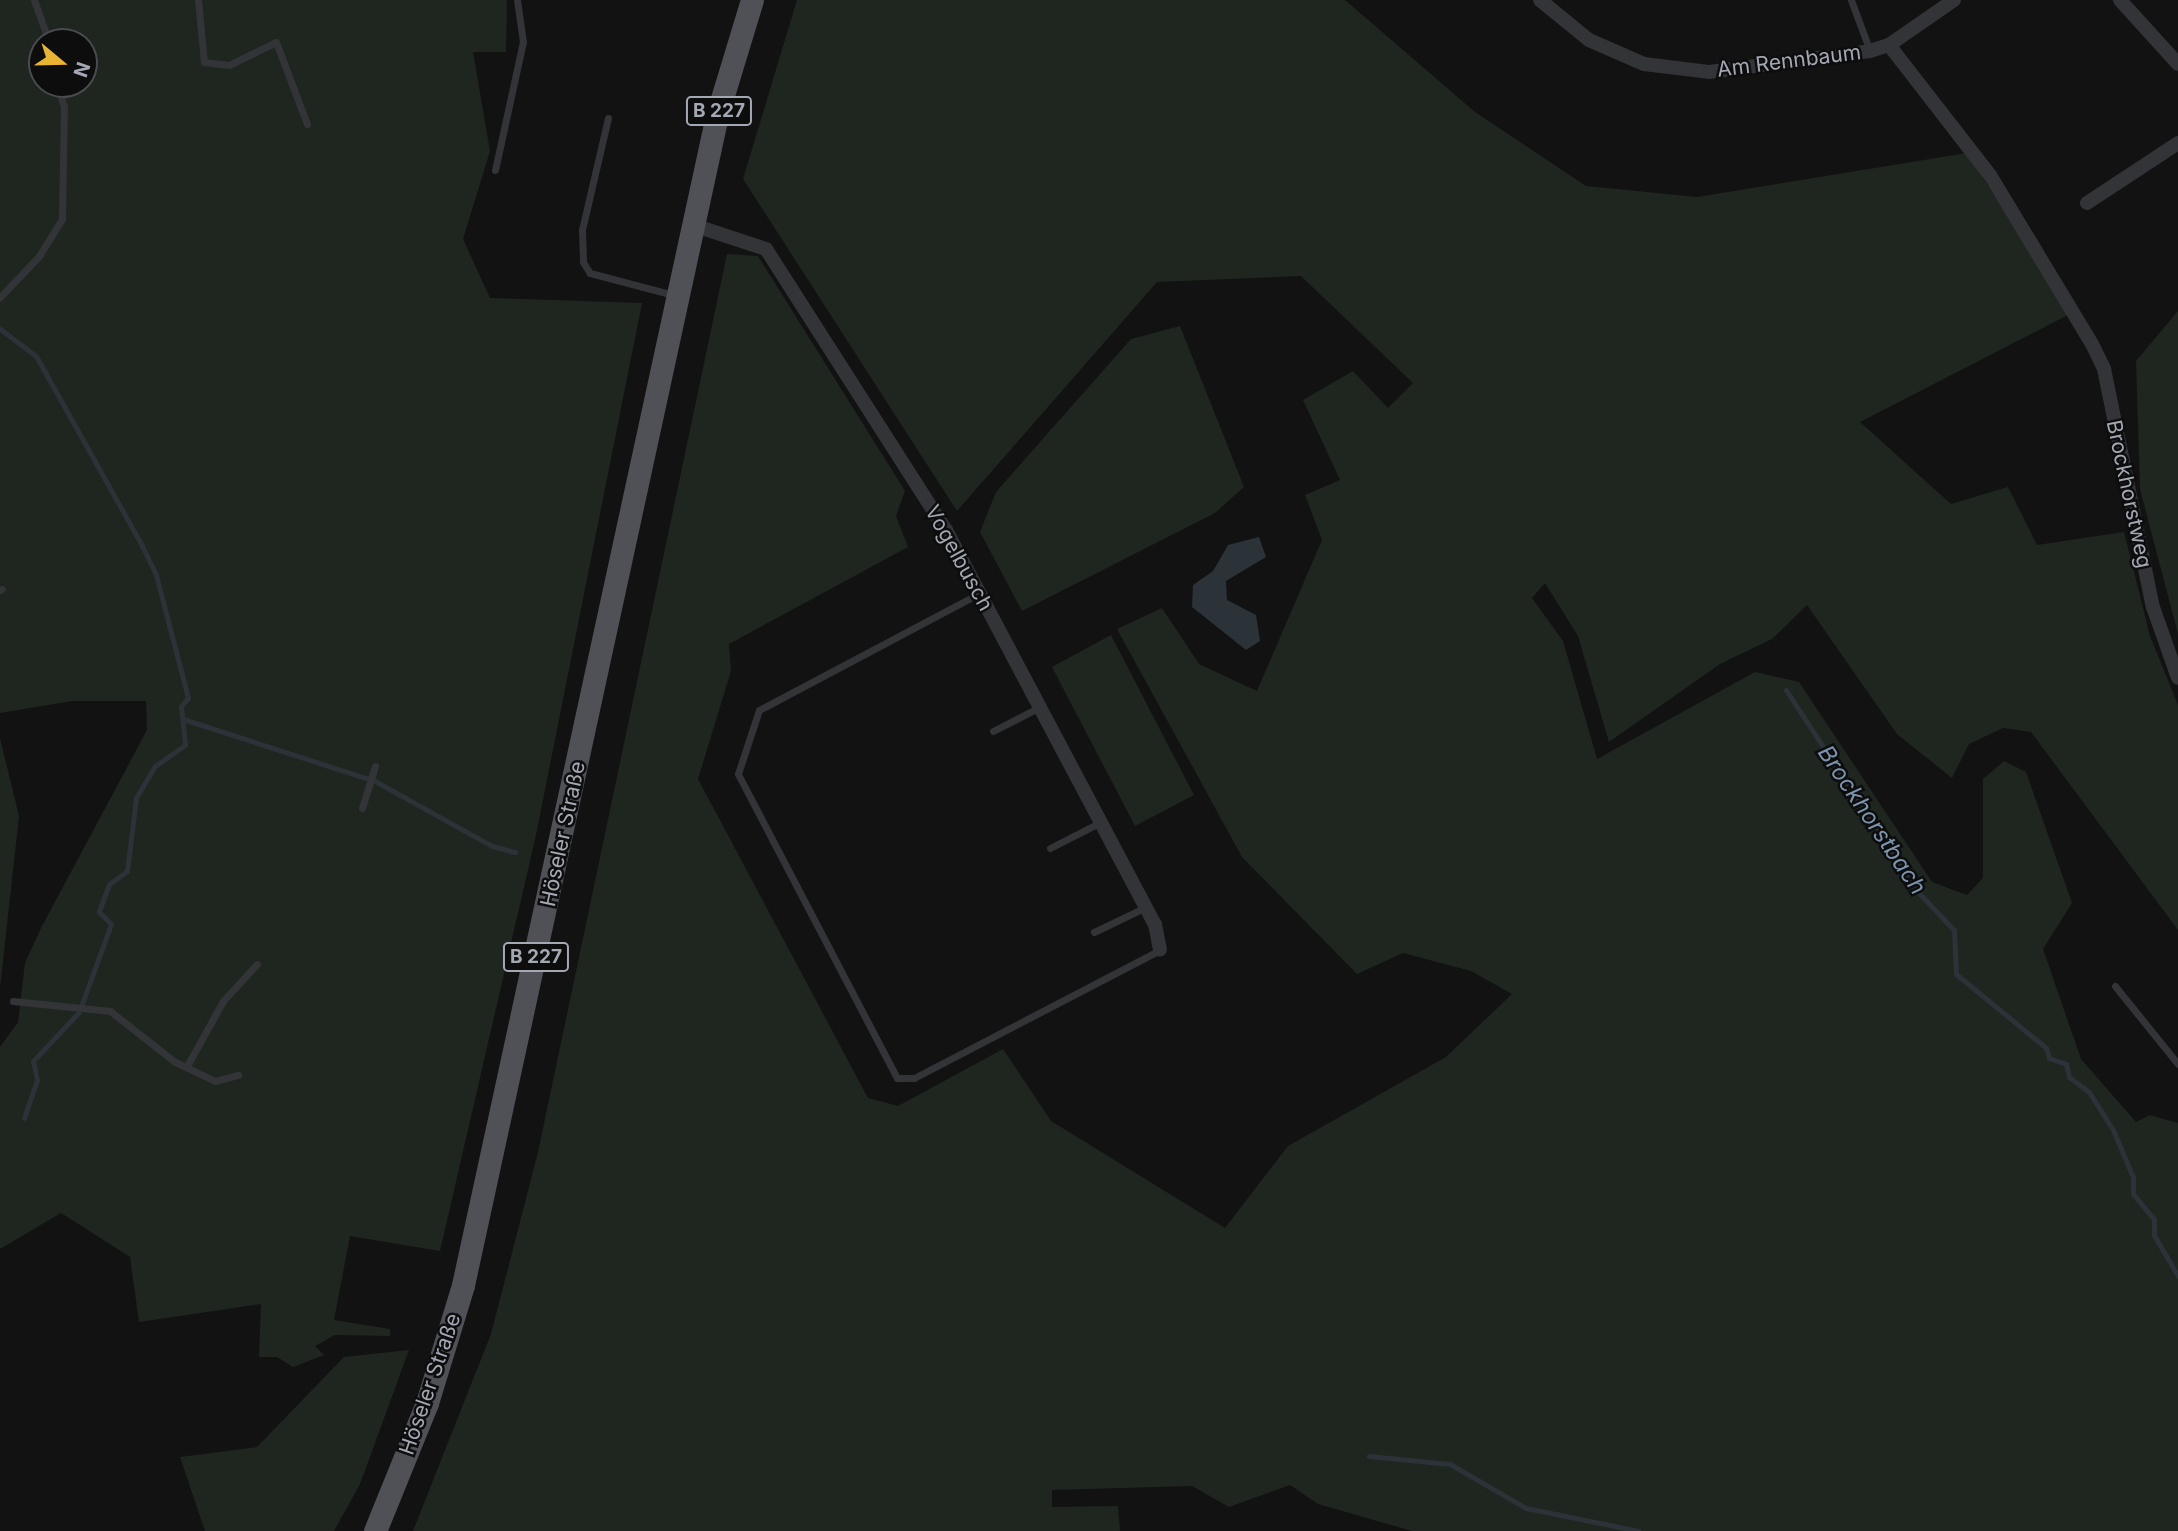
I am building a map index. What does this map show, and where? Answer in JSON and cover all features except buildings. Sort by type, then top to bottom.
[{"type":"main road","name":"B 227","points":[[680,298],[693,225],[752,0]]},
{"type":"main road","name":"Höseler Straße","points":[[375,1531],[427,1403],[469,1259],[680,298]]},
{"type":"street","name":"Am Rennbaum","points":[[1540,0],[1589,40],[1644,64],[1709,72],[1870,51],[1889,45],[1954,0]]},
{"type":"street","points":[[2120,0],[2178,64]]},
{"type":"street","name":"Am Rennbaum","points":[[1889,45],[1990,175],[2076,313]]},
{"type":"street","points":[[2087,203],[2178,143]]},
{"type":"street","name":"Vogelbusch","points":[[693,225],[765,249],[980,593],[1146,907],[1160,950]]},
{"type":"street","name":"Brockhorstweg","points":[[2076,313],[2104,369],[2153,607],[2178,678]]},
{"type":"lane","points":[[34,0],[44,28]]},
{"type":"lane","points":[[198,0],[204,62],[229,65],[276,42],[307,124]]},
{"type":"lane","points":[[495,170],[523,43],[517,0]]},
{"type":"lane","points":[[1851,0],[1870,51]]},
{"type":"lane","points":[[0,297],[39,257],[62,219],[64,107],[61,98]]},
{"type":"lane","points":[[608,118],[582,230],[583,262],[590,273],[680,298]]},
{"type":"lane","points":[[980,593],[758,710],[738,774],[897,1077],[914,1079],[1160,950]]},
{"type":"lane","points":[[993,731],[1040,707]]},
{"type":"lane","points":[[362,808],[375,766]]},
{"type":"lane","points":[[1050,848],[1101,822]]},
{"type":"lane","points":[[1094,932],[1146,907]]},
{"type":"lane","points":[[187,1066],[223,1001],[257,964]]},
{"type":"lane","points":[[2115,986],[2178,1064]]},
{"type":"lane","points":[[13,1001],[89,1005],[110,1011],[157,1051],[215,1081],[238,1075]]},
{"type":"shaded area","points":[[0,0],[507,0],[506,52],[473,52],[490,151],[463,239],[490,298],[642,303],[536,835],[440,1251],[350,1236],[334,1320],[390,1329],[390,1336],[335,1335],[315,1346],[324,1355],[293,1367],[277,1357],[259,1357],[261,1304],[139,1322],[130,1257],[61,1213],[0,1249],[0,1047],[18,1022],[25,963],[41,928],[147,730],[146,701],[72,701],[0,713]]},
{"type":"shaded area","points":[[797,0],[1345,0],[1475,112],[1586,186],[1697,197],[1967,153],[2070,314],[1860,422],[1951,504],[2008,487],[2037,545],[2124,532],[2150,636],[2178,705],[2178,930],[2031,732],[2003,728],[1969,744],[1952,778],[1897,734],[1807,605],[1772,639],[1720,664],[1609,742],[1578,636],[1545,583],[1532,598],[1563,641],[1597,759],[1755,672],[1799,682],[1932,882],[1967,895],[1983,878],[1983,779],[2004,761],[2026,772],[2072,903],[2043,949],[2081,1059],[2136,1122],[2150,1115],[2178,1123],[2178,1531],[1412,1531],[1318,1504],[1290,1485],[1229,1507],[1192,1486],[1052,1490],[1052,1507],[1118,1506],[1120,1531],[413,1531],[491,1334],[538,1152],[727,254],[758,256],[905,491],[896,516],[908,547],[729,644],[731,671],[698,779],[868,1098],[898,1106],[1003,1049],[1051,1121],[1225,1228],[1288,1146],[1446,1057],[1512,994],[1471,971],[1403,953],[1357,974],[1242,857],[1117,629],[1162,608],[1199,664],[1257,691],[1322,540],[1305,495],[1340,480],[1303,400],[1353,371],[1388,408],[1413,383],[1301,276],[1157,282],[957,511],[743,179]]},
{"type":"shaded area","points":[[2178,311],[2178,634],[2140,489],[2136,361]]},
{"type":"shaded area","points":[[1180,326],[1244,487],[1215,513],[1022,611],[980,532],[996,492],[1131,339]]},
{"type":"shaded area","points":[[1259,537],[1266,557],[1226,581],[1227,600],[1256,615],[1260,641],[1246,650],[1192,607],[1193,585],[1213,571],[1228,545]]},
{"type":"shaded area","points":[[1111,635],[1194,795],[1135,826],[1052,667]]},
{"type":"shaded area","points":[[0,738],[19,816],[0,988]]},
{"type":"shaded area","points":[[409,1350],[360,1484],[334,1531],[205,1531],[180,1457],[257,1447],[344,1357]]},
{"type":"waterway","points":[[0,329],[36,356],[142,546],[156,575],[188,698],[181,706],[185,745],[155,766],[136,798],[127,871],[109,884],[99,912],[111,924],[79,1012],[33,1061],[37,1080],[24,1118]]},
{"type":"waterway","name":"Brockhorstbach","points":[[1786,690],[1917,891],[1954,930],[1956,974],[2046,1048],[2049,1058],[2066,1064],[2069,1077],[2089,1092],[2113,1130],[2133,1177],[2133,1194],[2154,1219],[2154,1235],[2178,1276]]},
{"type":"waterway","points":[[183,719],[375,781],[492,846],[515,852]]},
{"type":"waterway","points":[[1369,1456],[1450,1464],[1526,1508],[1639,1531]]}]
